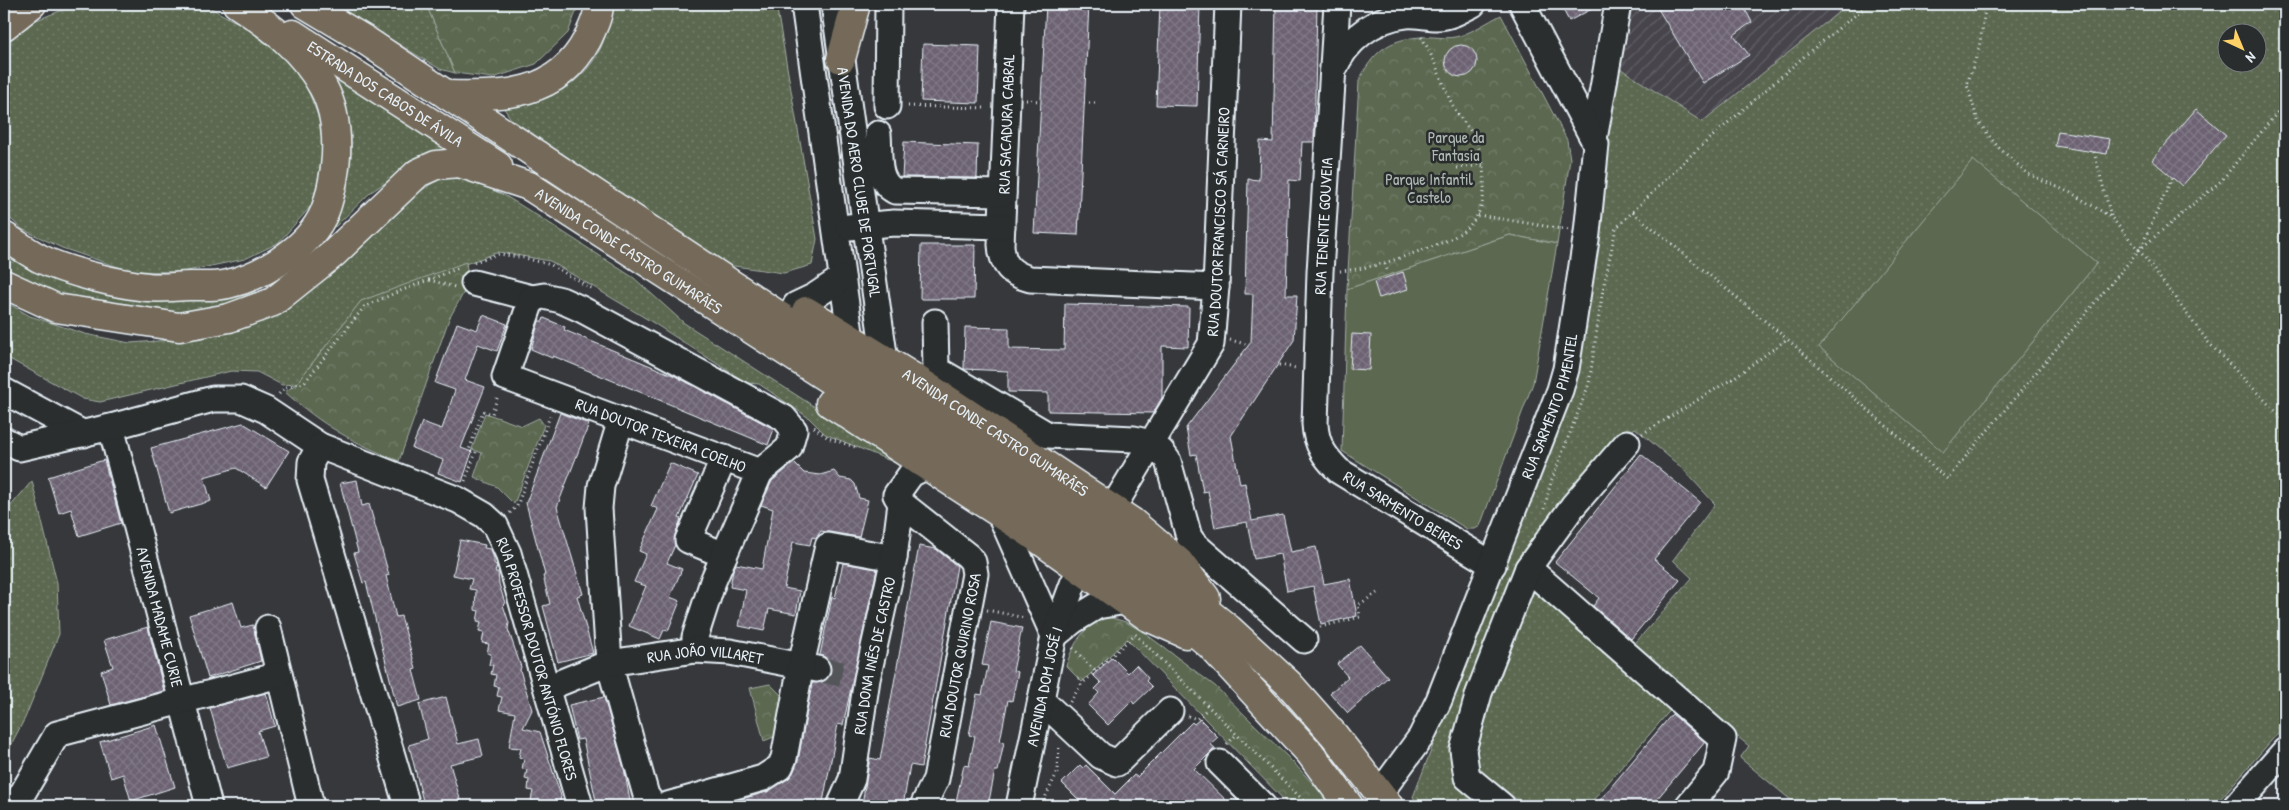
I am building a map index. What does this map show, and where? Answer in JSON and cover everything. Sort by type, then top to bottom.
[{"type":"main road","points":[[4,26],[32,4]]},
{"type":"main road","points":[[4,236],[40,258],[82,273],[149,287],[226,285],[248,278],[272,266],[297,248],[314,228],[327,206],[335,171],[337,140],[333,119],[324,89],[310,66],[288,41],[237,4]]},
{"type":"main road","name":"ESTRADA DOS CABOS DE ÁVILA","points":[[241,4],[322,52],[529,186]]},
{"type":"main road","name":"ESTRADA DOS CABOS DE ÁVILA","points":[[304,4],[364,40],[537,155]]},
{"type":"main road","points":[[447,95],[497,96],[521,92],[545,83],[580,54],[592,31],[598,4]]},
{"type":"main road","points":[[842,59],[856,4]]},
{"type":"main road","name":"AVENIDA CONDE CASTRO GUIMARÃES","points":[[537,155],[727,282],[890,372],[1080,487],[1103,535],[1126,601],[1148,618],[1219,637]]},
{"type":"main road","points":[[4,284],[56,308],[179,327],[229,318],[273,302],[333,254],[418,173],[436,165],[459,164],[529,186]]},
{"type":"main road","name":"AVENIDA CONDE CASTRO GUIMARÃES","points":[[529,186],[754,331],[858,409],[927,466],[1000,514],[1103,535]]},
{"type":"main road","name":"AVENIDA CONDE CASTRO GUIMARÃES","points":[[727,282],[796,305],[853,353]]},
{"type":"main road","points":[[853,353],[858,409]]},
{"type":"main road","points":[[858,409],[890,372]]},
{"type":"main road","name":"AVENIDA CONDE CASTRO GUIMARÃES","points":[[890,372],[1103,535],[1112,562],[1288,684],[1334,735],[1385,800]]},
{"type":"main road","name":"AVENIDA CONDE CASTRO GUIMARÃES","points":[[858,409],[1103,535],[1179,562],[1219,637],[1310,753],[1348,806]]},
{"type":"street","name":"AVENIDA DO AERO CLUBE DE PORTUGAL","points":[[804,4],[853,353]]},
{"type":"street","name":"AVENIDA DO AERO CLUBE DE PORTUGAL","points":[[834,4],[865,224],[890,372]]},
{"type":"street","points":[[887,106],[888,4]]},
{"type":"street","name":"RUA SACADURA CABRAL","points":[[1001,235],[1011,4]]},
{"type":"street","name":"RUA DOUTOR FRANCISCO SÁ CARNEIRO","points":[[1103,535],[1131,476],[1208,352],[1213,336],[1228,4]]},
{"type":"street","name":"RUA TENENTE GOUVEIA","points":[[1319,447],[1315,424],[1320,272],[1337,4]]},
{"type":"street","points":[[1345,4],[1357,12],[1439,17],[1455,14],[1472,4]]},
{"type":"street","name":"RUA SARMENTO PIMENTEL","points":[[1385,800],[1432,716],[1493,566],[1564,379],[1587,233],[1597,149],[1594,139],[1522,4]]},
{"type":"street","points":[[1594,139],[1618,4]]},
{"type":"street","points":[[1331,76],[1337,61],[1352,42],[1371,27],[1394,14]]},
{"type":"street","points":[[878,134],[881,175],[884,182],[895,191],[1003,193]]},
{"type":"street","points":[[835,228],[865,224],[1001,235],[1006,265],[1014,273],[1030,279],[1216,287]]},
{"type":"street","name":"RUA DOUTOR TEXEIRA COELHO","points":[[468,271],[532,298],[544,296],[562,300],[784,418],[794,430],[789,448],[760,472],[505,376]]},
{"type":"street","points":[[796,305],[810,299],[842,278]]},
{"type":"street","points":[[505,376],[532,298]]},
{"type":"street","name":"AVENIDA CONDE CASTRO GUIMARÃES","points":[[935,322],[936,369],[1048,435],[1134,439],[1150,443]]},
{"type":"street","points":[[4,391],[84,434]]},
{"type":"street","name":"RUA PROFESSOR DOUTOR ANTÓNIO FLORES","points":[[4,440],[19,448],[84,434],[213,399],[228,397],[241,399],[266,410],[320,446],[458,500],[484,515],[495,525],[508,553],[580,806]]},
{"type":"street","points":[[622,420],[601,486],[599,508],[610,663],[646,795],[654,806]]},
{"type":"street","name":"AVENIDA MADAME CURIE","points":[[111,427],[209,806]]},
{"type":"street","points":[[1150,443],[1161,451],[1168,461],[1189,537],[1194,544],[1300,636]]},
{"type":"street","points":[[1502,806],[1467,777],[1463,750],[1479,693],[1528,568],[1573,506],[1627,443]]},
{"type":"street","points":[[320,446],[311,462],[310,480],[408,806]]},
{"type":"street","name":"RUA SARMENTO BEIRES","points":[[1319,447],[1339,471],[1493,566]]},
{"type":"street","points":[[724,458],[688,540],[724,555]]},
{"type":"street","name":"RUA DONA INÊS DE CASTRO","points":[[840,806],[852,780],[862,678],[894,558],[902,503],[896,495],[910,474],[927,466]]},
{"type":"street","points":[[695,650],[698,627],[713,581],[760,472]]},
{"type":"street","points":[[1080,487],[1106,486],[1131,476]]},
{"type":"street","name":"RUA DOUTOR QUIRINO ROSA","points":[[902,503],[962,550],[973,562],[975,574],[936,779],[924,806]]},
{"type":"street","points":[[1000,514],[1065,638]]},
{"type":"street","name":"AVENIDA DOM JOSÉ I","points":[[1019,806],[1041,700],[1065,638],[1073,584],[1103,535]]},
{"type":"street","points":[[664,806],[763,778],[780,766],[784,758],[809,667],[828,546],[894,558]]},
{"type":"street","points":[[1528,568],[1723,739],[1716,772],[1688,806]]},
{"type":"street","points":[[1065,638],[1074,620],[1097,606],[1126,601]]},
{"type":"street","points":[[268,628],[311,806]]},
{"type":"street","name":"RUA JOÃO VILLARET","points":[[547,688],[610,663],[695,650],[730,652],[809,667]]},
{"type":"street","points":[[15,806],[57,734],[279,675]]},
{"type":"street","points":[[1041,700],[1101,756],[1117,764],[1170,711]]},
{"type":"street","points":[[2236,806],[2285,751]]},
{"type":"street","points":[[1220,763],[1262,806]]},
{"type":"path","points":[[1543,510],[1551,482],[1589,384],[1602,295],[1616,228],[1690,156],[1800,59],[1870,4]]},
{"type":"path","points":[[1986,4],[1979,48],[1967,85],[1978,121],[1997,146],[2028,174],[2073,194],[2111,217],[2139,250],[2208,342],[2285,421]]},
{"type":"path","points":[[1320,272],[1385,264],[1452,238],[1462,232],[1478,215],[1484,195],[1483,165],[1478,144],[1453,106],[1421,37],[1394,14]]},
{"type":"path","points":[[887,106],[998,108],[998,98],[1007,99]]},
{"type":"path","points":[[1084,103],[1098,104]]},
{"type":"path","points":[[1633,212],[1787,339],[1947,479],[2139,250],[2221,181],[2285,103]]},
{"type":"path","points":[[2094,152],[2111,217]]},
{"type":"path","points":[[1457,168],[1483,165]]},
{"type":"path","points":[[2139,250],[2172,178]]},
{"type":"path","points":[[1478,215],[1587,233]]},
{"type":"path","points":[[266,410],[284,388],[304,383],[364,307],[429,280],[468,271],[500,254],[551,265],[601,294]]},
{"type":"path","points":[[1385,264],[1388,272]]},
{"type":"path","points":[[429,280],[453,287],[468,271]]},
{"type":"path","points":[[1627,443],[1732,379],[1787,339]]},
{"type":"path","points":[[458,500],[476,452],[469,450],[483,410],[492,414],[505,376]]},
{"type":"path","points":[[495,525],[516,506],[558,396]]},
{"type":"path","points":[[808,421],[828,438],[860,449]]},
{"type":"path","points":[[1300,636],[1360,617],[1358,605],[1378,593]]},
{"type":"path","points":[[999,613],[1028,619]]},
{"type":"path","points":[[1065,638],[1095,671]]},
{"type":"shaded area","points":[[1610,4],[1849,4],[1701,122],[1618,67],[1597,49]]},
{"type":"green space","points":[[78,4],[204,4],[232,20],[256,30],[282,53],[304,81],[323,128],[321,166],[312,205],[278,243],[245,259],[182,272],[130,271],[62,248],[22,229],[4,213],[4,40],[34,21]]},
{"type":"green space","points":[[332,4],[426,4],[455,73],[440,69]]},
{"type":"green space","points":[[426,4],[579,4],[568,33],[536,64],[493,78],[455,73]]},
{"type":"green space","points":[[610,4],[776,4],[817,239],[812,265],[784,273],[727,265],[511,119],[503,107],[535,101],[552,95],[565,88],[587,70],[595,58],[606,33]]},
{"type":"green space","points":[[1849,4],[2285,4],[2285,725],[2214,806],[1798,806],[1740,758],[1749,746],[1630,649],[1692,578],[1673,560],[1715,504],[1682,468],[1635,428],[1594,465],[1521,568],[1457,773],[1496,806],[1419,806],[1413,797],[1574,382],[1618,67],[1702,122]]},
{"type":"green space","name":"Parque da Fantasia","points":[[1501,15],[1567,140],[1570,159],[1557,244],[1510,235],[1347,289],[1359,81],[1364,71],[1376,55],[1390,44],[1409,38],[1451,38],[1460,36]]},
{"type":"green space","points":[[333,73],[447,150],[405,170],[371,192],[335,227],[328,221],[347,176],[351,141],[350,129]]},
{"type":"green space","points":[[1973,160],[2097,263],[1943,452],[1819,347]]},
{"type":"green space","points":[[457,175],[504,195],[634,278],[684,323],[899,461],[898,464],[825,434],[809,418],[759,384],[747,383],[652,322],[550,261],[499,252],[361,301],[296,384],[282,385],[257,372],[231,371],[100,402],[83,399],[4,356],[4,301],[30,316],[85,334],[130,343],[172,340],[241,322],[412,197],[437,180]]},
{"type":"green space","points":[[1510,235],[1557,244],[1533,383],[1480,526],[1475,529],[1467,529],[1342,451],[1347,289]]},
{"type":"green space","points":[[4,251],[34,266],[242,287],[265,296],[199,316],[42,292],[4,269]]},
{"type":"green space","points":[[466,262],[469,283],[449,319],[399,461],[367,447],[325,424],[285,392],[296,384],[361,301]]},
{"type":"green space","points":[[485,413],[522,426],[539,418],[544,425],[514,504],[497,487],[474,477],[482,453],[472,449]]},
{"type":"green space","points":[[32,481],[57,583],[59,634],[25,718],[4,758],[4,514]]},
{"type":"green space","points":[[1529,583],[1672,708],[1588,806],[1525,806],[1469,761]]},
{"type":"green space","points":[[1108,617],[1126,622],[1146,634],[1215,686],[1293,762],[1333,806],[1290,806],[1127,639],[1082,682],[1066,666],[1069,658],[1076,643],[1086,630]]},
{"type":"green space","points":[[770,684],[782,696],[776,736],[764,741],[750,688]]},
{"type":"building","points":[[1046,4],[1089,4],[1078,235],[1034,233]]},
{"type":"building","points":[[1160,4],[1200,4],[1197,106],[1156,105]]},
{"type":"building","points":[[1276,4],[1317,4],[1314,142],[1302,142],[1300,181],[1289,180],[1286,295],[1297,295],[1294,340],[1231,436],[1240,484],[1245,483],[1252,521],[1283,515],[1291,552],[1316,547],[1324,584],[1350,579],[1357,616],[1321,624],[1313,586],[1287,591],[1280,554],[1254,559],[1247,522],[1215,528],[1208,491],[1203,492],[1196,454],[1191,455],[1186,428],[1251,342],[1253,294],[1245,294],[1248,179],[1259,180],[1260,141],[1273,142]]},
{"type":"building","points":[[1560,4],[1601,4],[1569,21]]},
{"type":"building","points":[[1655,4],[1742,4],[1752,22],[1734,35],[1749,55],[1703,83]]},
{"type":"building","points":[[923,44],[980,46],[978,103],[921,101]]},
{"type":"building","points":[[1461,45],[1472,50],[1477,61],[1472,72],[1461,77],[1450,72],[1445,61],[1450,50]]},
{"type":"building","points":[[2196,109],[2226,135],[2182,186],[2152,160]]},
{"type":"building","points":[[2058,131],[2110,139],[2107,154],[2055,146]]},
{"type":"building","points":[[904,142],[978,145],[977,178],[902,177]]},
{"type":"building","points":[[921,245],[975,245],[974,299],[920,299]]},
{"type":"building","points":[[1403,272],[1408,289],[1379,298],[1374,282]]},
{"type":"building","points":[[1065,304],[1189,307],[1188,347],[1162,346],[1162,398],[1153,413],[1048,411],[1048,393],[1008,392],[1008,371],[964,369],[965,327],[1009,328],[1009,349],[1064,350]]},
{"type":"building","points":[[483,315],[507,324],[497,351],[478,344],[465,380],[485,387],[461,448],[472,452],[462,482],[438,473],[443,460],[412,448],[422,422],[442,429],[455,390],[435,383],[457,323],[477,330]]},
{"type":"building","points":[[544,318],[565,327],[564,330],[675,376],[774,429],[768,445],[553,356],[552,358],[531,349],[539,321],[543,321]]},
{"type":"building","points":[[1352,334],[1371,335],[1369,370],[1350,369]]},
{"type":"building","points":[[560,413],[589,424],[557,507],[583,594],[577,596],[593,653],[558,662],[543,606],[550,604],[543,576],[545,575],[526,503]]},
{"type":"building","points":[[243,423],[289,451],[266,487],[236,468],[204,477],[211,501],[169,513],[151,448]]},
{"type":"building","points":[[1641,454],[1700,502],[1654,559],[1680,580],[1631,639],[1593,606],[1599,598],[1555,562]]},
{"type":"building","points":[[104,460],[121,523],[79,536],[71,509],[59,513],[48,477]]},
{"type":"building","points":[[670,463],[698,475],[679,518],[681,519],[675,535],[675,545],[667,563],[682,569],[670,597],[680,601],[668,631],[664,630],[660,639],[629,626],[646,586],[634,582],[646,554],[639,551],[658,509],[651,506]]},
{"type":"building","points":[[794,463],[804,473],[820,475],[834,471],[840,478],[851,480],[855,484],[859,498],[868,500],[859,537],[821,531],[816,538],[812,537],[810,545],[793,542],[784,588],[800,591],[796,614],[769,609],[764,631],[739,626],[746,590],[730,587],[733,570],[736,564],[762,569],[773,509],[761,505],[772,481]]},
{"type":"building","points":[[357,480],[362,506],[369,504],[389,575],[386,576],[396,617],[401,616],[416,669],[413,670],[421,700],[397,707],[366,582],[363,583],[354,553],[358,552],[340,483]]},
{"type":"building","points":[[460,540],[485,545],[484,548],[490,549],[494,563],[497,566],[495,572],[498,572],[499,584],[505,603],[503,605],[509,623],[508,629],[521,667],[520,670],[532,710],[523,728],[540,732],[561,796],[559,806],[535,806],[535,802],[531,800],[533,791],[528,790],[529,780],[525,779],[527,770],[522,769],[524,759],[519,757],[521,748],[509,747],[515,713],[499,710],[502,697],[497,696],[499,687],[494,686],[496,675],[491,674],[493,665],[489,665],[491,654],[487,653],[489,644],[482,643],[484,632],[479,631],[481,622],[477,621],[479,611],[475,610],[476,590],[469,589],[472,579],[453,575]]},
{"type":"building","points":[[919,546],[936,549],[957,566],[921,767],[910,765],[903,806],[862,804],[870,758],[880,760]]},
{"type":"building","points":[[843,563],[877,569],[843,725],[838,724],[823,802],[810,806],[716,806],[767,792],[788,779],[793,773],[798,761],[812,683],[822,682],[828,678],[831,672],[830,664],[826,658],[820,655],[832,597],[835,598]]},
{"type":"building","points":[[233,602],[241,628],[253,625],[261,661],[208,678],[189,615]]},
{"type":"building","points":[[991,622],[1022,628],[1013,671],[1018,672],[1012,701],[1008,700],[1000,741],[1004,742],[998,771],[995,771],[988,806],[955,806],[964,765],[969,766],[975,736],[969,735],[977,694],[982,695],[988,666],[982,665]]},
{"type":"building","points":[[148,627],[164,691],[111,705],[101,671],[113,667],[104,640]]},
{"type":"building","points":[[1360,645],[1388,677],[1348,713],[1330,693],[1348,677],[1337,664]]},
{"type":"building","points":[[1112,657],[1128,673],[1136,665],[1148,678],[1146,681],[1152,687],[1134,704],[1132,701],[1108,725],[1088,705],[1099,693],[1095,689],[1101,683],[1093,675]]},
{"type":"building","points":[[266,693],[275,726],[258,731],[266,757],[227,768],[210,708]]},
{"type":"building","points":[[446,697],[458,744],[479,739],[483,756],[450,764],[462,806],[427,806],[426,801],[423,801],[409,745],[428,739],[419,704]]},
{"type":"building","points":[[604,697],[624,768],[631,806],[597,806],[583,739],[577,740],[569,705]]},
{"type":"building","points":[[1672,714],[1705,742],[1651,806],[1595,806]]},
{"type":"building","points":[[1200,719],[1218,737],[1210,744],[1215,748],[1194,769],[1232,806],[1085,806],[1062,783],[1080,765],[1083,768],[1086,765],[1115,794],[1134,775],[1137,777],[1192,722],[1194,724]]},
{"type":"building","points":[[156,725],[175,787],[131,801],[123,774],[111,778],[100,742]]},
{"type":"tunnel","points":[[817,669],[857,677]]},
{"type":"park label","name":"Parque Infantil Castelo","points":[[1429,188]]}]
